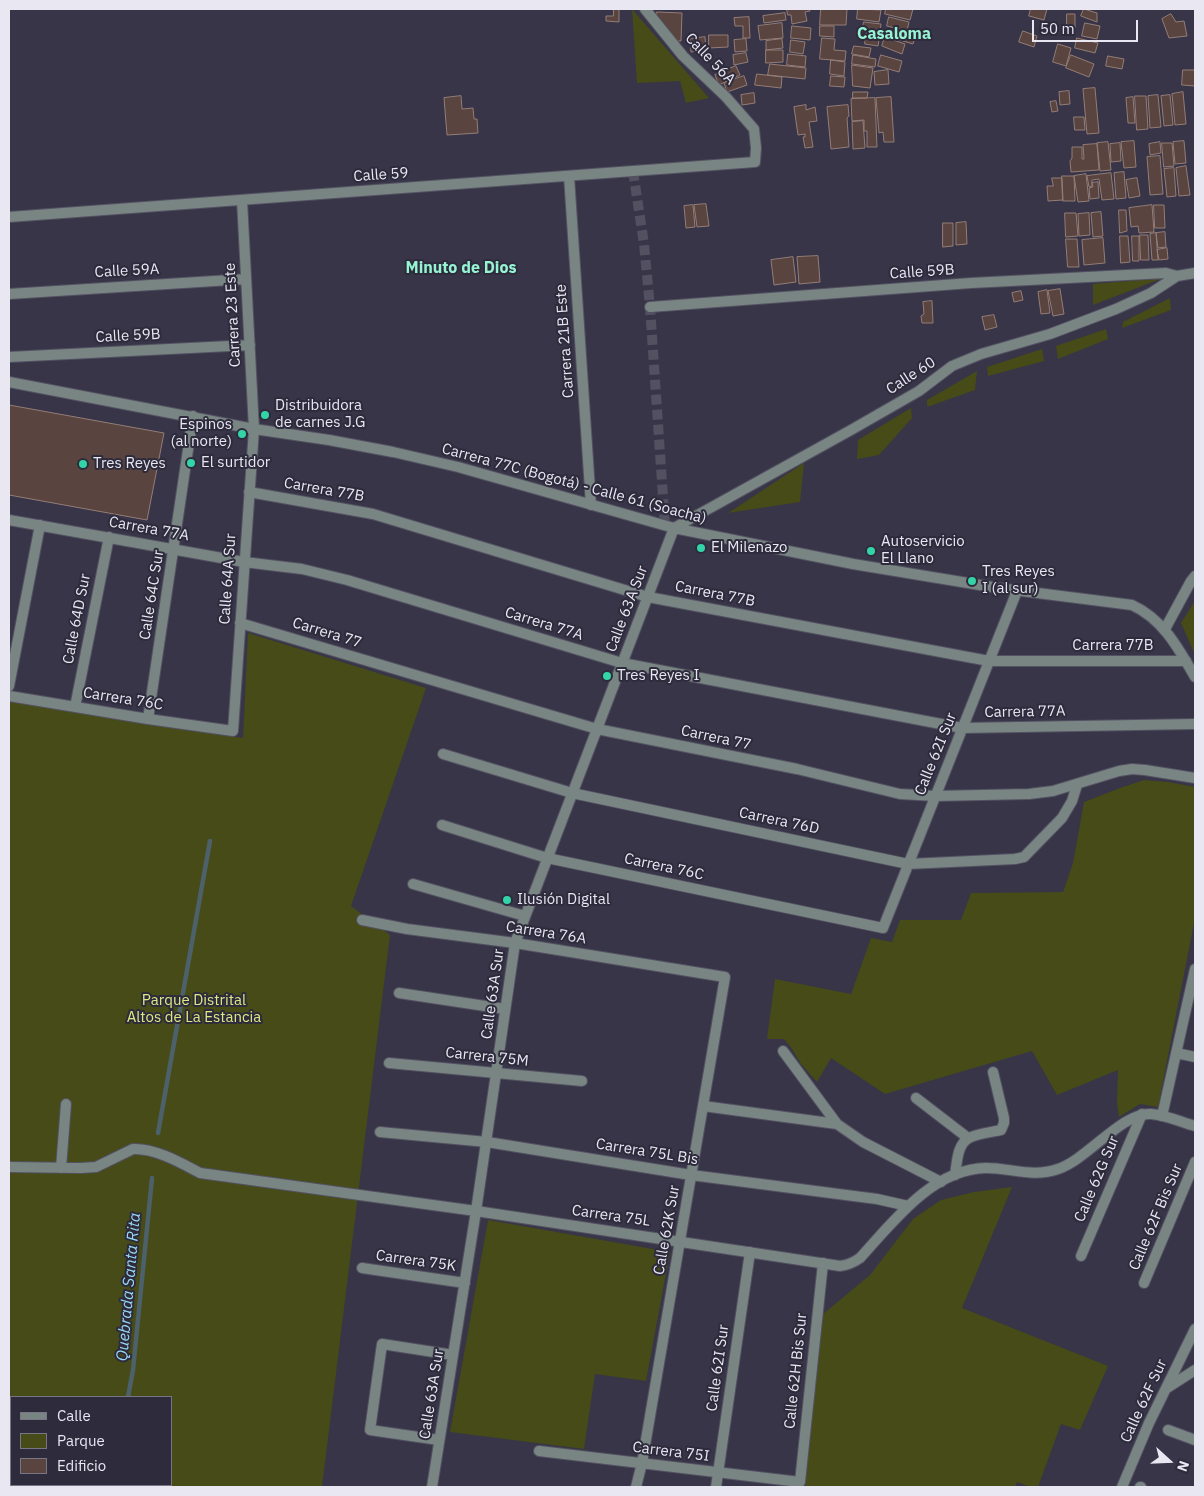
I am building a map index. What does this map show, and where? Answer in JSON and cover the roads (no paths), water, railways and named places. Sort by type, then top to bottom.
[{"type":"street","name":"Calle 56A","points":[[645,9],[683,56],[726,97],[754,129],[755,162]]},
{"type":"street","name":"Calle 59","points":[[9,217],[755,162]]},
{"type":"street","name":"Carrera 21B Este","points":[[569,176],[591,505]]},
{"type":"street","name":"Carrera 23 Este","points":[[242,200],[254,429]]},
{"type":"street","name":"Calle 59B","points":[[650,307],[971,284],[1166,273],[1177,276],[1195,273]]},
{"type":"street","name":"Calle 60","points":[[674,528],[919,391],[952,366],[981,354],[1050,334],[1116,309],[1151,293],[1177,276]]},
{"type":"street","name":"Calle 59A","points":[[9,294],[246,279]]},
{"type":"street","name":"Calle 59B","points":[[9,357],[250,345]]},
{"type":"street","name":"Carrera 77C (Bogotá) - Calle 61 (Soacha)","points":[[9,382],[254,429],[330,440],[393,452],[458,467],[674,528],[853,564],[1017,591],[1132,604],[1143,609],[1165,629]]},
{"type":"street","name":"Calle 64C Sur","points":[[148,719],[194,416]]},
{"type":"street","name":"Calle 64A Sur","points":[[233,731],[254,429]]},
{"type":"street","name":"Carrera 77B","points":[[249,492],[372,514],[648,597],[989,660],[1186,661]]},
{"type":"street","name":"Carrera 77A","points":[[9,520],[244,562],[302,569],[347,580],[622,663],[962,728],[1195,724]]},
{"type":"street","points":[[9,686],[40,525]]},
{"type":"street","name":"Calle 63A Sur","points":[[432,1487],[487,1142],[515,943],[674,528]]},
{"type":"street","name":"Calle 64D Sur","points":[[74,707],[109,537]]},
{"type":"street","points":[[1193,579],[1165,629],[1195,677]]},
{"type":"street","name":"Calle 62I Sur","points":[[883,928],[1017,591]]},
{"type":"street","name":"Carrera 77","points":[[240,623],[597,729],[797,769],[900,794],[935,796],[1053,792],[1119,771],[1132,770],[1145,770],[1195,778]]},
{"type":"street","name":"Carrera 76C","points":[[9,696],[233,731]]},
{"type":"street","name":"Carrera 76D","points":[[444,754],[572,793],[908,864],[1024,857],[1062,818],[1072,801],[1077,784]]},
{"type":"street","name":"Carrera 76C","points":[[442,824],[547,858],[883,928]]},
{"type":"street","points":[[413,884],[525,916]]},
{"type":"street","name":"Carrera 76A","points":[[362,920],[407,929],[515,943],[725,977]]},
{"type":"street","points":[[1162,1116],[1194,984],[1195,968]]},
{"type":"street","name":"Calle 62K Sur","points":[[636,1487],[642,1464],[725,977]]},
{"type":"street","points":[[399,993],[505,1009]]},
{"type":"street","points":[[783,1051],[837,1124],[863,1142],[941,1182]]},
{"type":"street","points":[[1176,1053],[1195,1056]]},
{"type":"street","name":"Carrera 75M","points":[[389,1063],[582,1081]]},
{"type":"street","points":[[955,1175],[957,1158],[961,1147],[968,1138],[1001,1130],[1004,1123],[992,1072]]},
{"type":"street","points":[[916,1098],[968,1138]]},
{"type":"street","points":[[61,1168],[66,1104]]},
{"type":"street","points":[[703,1106],[837,1124]]},
{"type":"street","points":[[908,1206],[941,1182],[970,1170],[986,1168],[1028,1174],[1055,1170],[1069,1165],[1121,1125],[1142,1114],[1162,1116],[1195,1126]]},
{"type":"street","name":"Calle 62G Sur","points":[[1081,1256],[1142,1114]]},
{"type":"street","name":"Carrera 75L Bis","points":[[380,1132],[487,1142],[691,1174],[877,1199],[908,1206]]},
{"type":"street","name":"Carrera 75L","points":[[9,1168],[96,1167],[133,1149],[139,1149],[167,1156],[200,1173],[476,1211],[840,1266],[847,1265],[860,1258],[908,1206]]},
{"type":"street","name":"Calle 62F Bis Sur","points":[[1144,1283],[1195,1162]]},
{"type":"street","name":"Calle 62I Sur","points":[[716,1487],[750,1252]]},
{"type":"street","name":"Calle 62H Bis Sur","points":[[800,1482],[823,1263]]},
{"type":"street","name":"Carrera 75K","points":[[362,1268],[465,1283]]},
{"type":"street","name":"Calle 62F Sur","points":[[1122,1487],[1149,1423],[1195,1329]]},
{"type":"street","points":[[439,1440],[370,1430],[382,1344],[453,1355]]},
{"type":"street","points":[[1166,1388],[1195,1370]]},
{"type":"street","points":[[1168,1430],[1195,1440]]},
{"type":"street","name":"Carrera 75I","points":[[538,1452],[800,1482]]},
{"type":"waterway","name":"Quebrada Santa Rita","points":[[158,1133],[210,841]]},
{"type":"waterway","name":"Quebrada Santa Rita","points":[[128,1396],[133,1370],[152,1178]]},
{"type":"tunnel","points":[[633,171],[644,244],[650,307],[665,526]]},
{"type":"place","name":"Distribuidora de carnes J.G","points":[[265,415]]},
{"type":"place","name":"Espinos (al norte)","points":[[242,434]]},
{"type":"place","name":"El surtidor","points":[[191,463]]},
{"type":"place","name":"Tres Reyes","points":[[83,464]]},
{"type":"place","name":"El Milenazo","points":[[701,548]]},
{"type":"place","name":"Autoservicio El Llano","points":[[871,551]]},
{"type":"place","name":"Tres Reyes I (al sur)","points":[[972,581]]},
{"type":"place","name":"Tres Reyes I","points":[[607,676]]},
{"type":"place","name":"Ilusión Digital","points":[[507,900]]},
{"type":"district","name":"Casaloma","points":[[894,34]]},
{"type":"district","name":"Minuto de Dios","points":[[461,268]]},
{"type":"park label","name":"Parque Distrital Altos de La Estancia","points":[[194,1010]]}]
